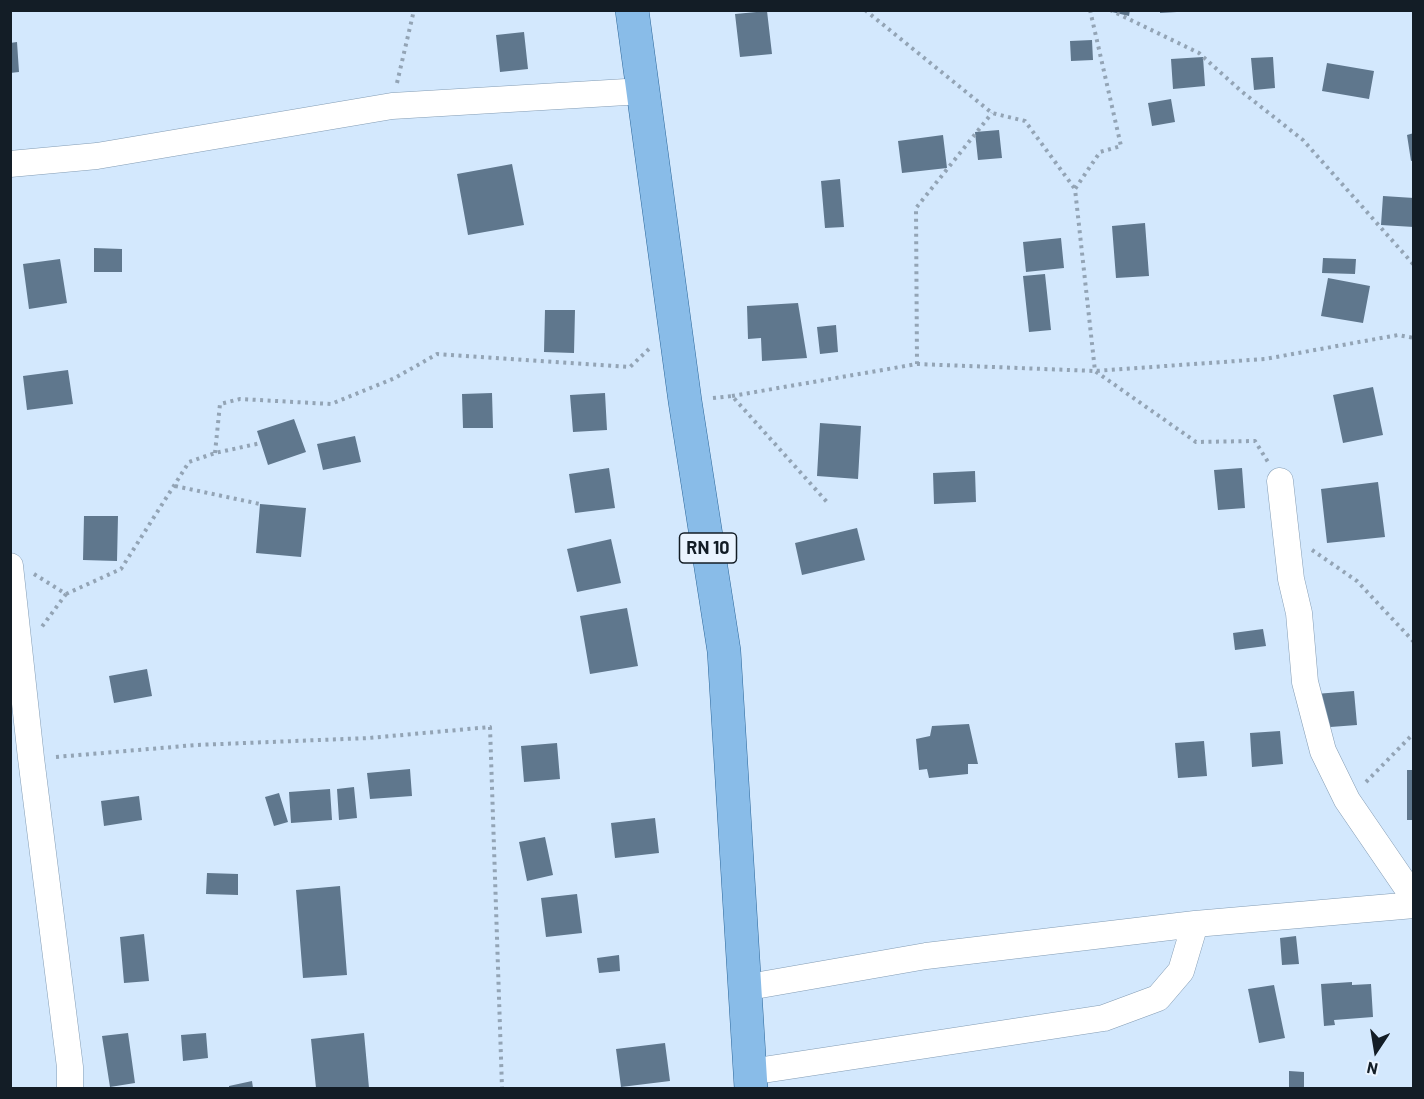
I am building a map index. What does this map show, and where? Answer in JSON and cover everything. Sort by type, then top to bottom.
[{"type":"main road","name":"RN 10","points":[[632,10],[685,401],[724,651],[751,1080]]},
{"type":"street","points":[[10,164],[97,156],[392,106],[643,91]]},
{"type":"street","points":[[1280,481],[1288,534],[1291,579],[1299,613],[1305,682],[1323,751],[1347,801],[1413,898]]},
{"type":"street","points":[[10,566],[31,758],[70,1067],[70,1089]]},
{"type":"street","points":[[744,988],[926,956],[1195,924],[1413,905]]},
{"type":"street","points":[[751,1080],[1104,1018],[1158,998],[1181,971],[1195,924]]},
{"type":"path","points":[[392,106],[414,10]]},
{"type":"path","points":[[865,10],[992,113],[1025,121],[1075,189],[1095,371],[1196,442],[1255,441],[1280,481]]},
{"type":"path","points":[[1075,189],[1100,152],[1121,146],[1090,10]]},
{"type":"path","points":[[1110,10],[1199,53],[1241,92],[1303,140],[1413,265]]},
{"type":"path","points":[[917,364],[916,208],[992,113]]},
{"type":"path","points":[[215,453],[220,404],[240,399],[331,404],[395,378],[437,354],[630,367],[675,326]]},
{"type":"path","points":[[685,401],[732,396],[917,364],[1095,371],[1265,359],[1398,335],[1413,338]]},
{"type":"path","points":[[732,396],[827,502]]},
{"type":"path","points":[[66,594],[121,569],[176,486],[189,462],[215,453],[261,443]]},
{"type":"path","points":[[176,486],[261,504]]},
{"type":"path","points":[[1288,534],[1357,581],[1413,642]]},
{"type":"path","points":[[31,758],[196,746],[369,738],[490,727],[502,1089]]},
{"type":"path","points":[[1347,801],[1413,733]]},
{"type":"building","points":[[1103,10],[1130,10],[1129,16]]},
{"type":"building","points":[[1160,10],[1177,10],[1177,12],[1160,13]]},
{"type":"building","points":[[767,11],[772,54],[740,57],[735,14]]},
{"type":"building","points":[[524,32],[528,69],[500,72],[496,35]]},
{"type":"building","points":[[1092,40],[1093,60],[1071,61],[1070,41]]},
{"type":"building","points":[[17,42],[19,72],[10,73],[10,43]]},
{"type":"building","points":[[1203,57],[1205,86],[1173,89],[1171,59]]},
{"type":"building","points":[[1273,57],[1275,88],[1254,90],[1251,58]]},
{"type":"building","points":[[1327,63],[1374,71],[1369,99],[1322,91]]},
{"type":"building","points":[[1171,99],[1175,122],[1152,126],[1148,103]]},
{"type":"building","points":[[999,130],[1002,158],[978,160],[975,132]]},
{"type":"building","points":[[1414,133],[1414,160],[1411,161],[1407,135]]},
{"type":"building","points":[[943,135],[947,168],[902,173],[898,141]]},
{"type":"building","points":[[512,164],[524,225],[468,235],[457,174]]},
{"type":"building","points":[[840,179],[844,227],[825,228],[821,181]]},
{"type":"building","points":[[1383,196],[1414,198],[1414,227],[1381,225]]},
{"type":"building","points":[[1145,223],[1149,276],[1116,278],[1112,226]]},
{"type":"building","points":[[1061,238],[1064,268],[1026,272],[1023,242]]},
{"type":"building","points":[[94,248],[122,249],[122,272],[94,272]]},
{"type":"building","points":[[1323,258],[1356,259],[1355,274],[1322,273]]},
{"type":"building","points":[[60,259],[67,303],[29,309],[23,264]]},
{"type":"building","points":[[1045,274],[1051,330],[1029,332],[1023,276]]},
{"type":"building","points":[[1328,278],[1370,286],[1363,323],[1321,316]]},
{"type":"building","points":[[798,303],[807,358],[762,361],[761,338],[748,339],[747,306]]},
{"type":"building","points":[[545,310],[575,310],[574,353],[544,352]]},
{"type":"building","points":[[836,325],[838,352],[820,354],[817,327]]},
{"type":"building","points":[[68,370],[73,404],[27,410],[23,376]]},
{"type":"building","points":[[1373,387],[1383,435],[1343,443],[1333,395]]},
{"type":"building","points":[[492,393],[493,428],[463,428],[462,394]]},
{"type":"building","points":[[605,393],[607,430],[573,432],[570,395]]},
{"type":"building","points":[[294,419],[306,452],[268,465],[257,431]]},
{"type":"building","points":[[820,423],[861,426],[858,479],[817,476]]},
{"type":"building","points":[[355,436],[361,462],[323,470],[317,444]]},
{"type":"building","points":[[609,468],[615,508],[575,513],[569,474]]},
{"type":"building","points":[[1242,468],[1245,508],[1218,510],[1214,470]]},
{"type":"building","points":[[975,471],[976,502],[934,504],[933,473]]},
{"type":"building","points":[[1378,482],[1385,537],[1327,543],[1321,489]]},
{"type":"building","points":[[260,504],[306,508],[301,557],[256,553]]},
{"type":"building","points":[[84,516],[118,516],[117,561],[83,560]]},
{"type":"building","points":[[857,528],[865,560],[802,575],[795,543]]},
{"type":"building","points":[[611,539],[621,583],[577,592],[567,549]]},
{"type":"building","points":[[627,608],[638,666],[590,674],[580,616]]},
{"type":"building","points":[[1263,629],[1266,646],[1235,650],[1233,633]]},
{"type":"building","points":[[147,669],[152,696],[114,703],[109,676]]},
{"type":"building","points":[[1354,691],[1357,725],[1317,728],[1315,694]]},
{"type":"building","points":[[969,724],[978,764],[968,764],[968,774],[929,778],[927,769],[919,770],[916,739],[930,736],[932,726]]},
{"type":"building","points":[[1280,731],[1283,764],[1252,767],[1250,733]]},
{"type":"building","points":[[1204,741],[1207,776],[1178,778],[1175,743]]},
{"type":"building","points":[[557,743],[560,779],[524,782],[521,746]]},
{"type":"building","points":[[410,769],[412,796],[370,799],[367,773]]},
{"type":"building","points":[[1407,770],[1414,770],[1414,820],[1407,820]]},
{"type":"building","points":[[354,787],[357,818],[339,820],[337,789]]},
{"type":"building","points":[[330,789],[332,820],[291,823],[289,792]]},
{"type":"building","points":[[279,793],[288,822],[274,826],[265,797]]},
{"type":"building","points":[[139,796],[142,820],[104,826],[101,801]]},
{"type":"building","points":[[655,818],[659,853],[615,858],[611,823]]},
{"type":"building","points":[[545,837],[553,875],[527,881],[519,842]]},
{"type":"building","points":[[207,873],[238,874],[238,895],[206,894]]},
{"type":"building","points":[[340,886],[347,975],[303,978],[296,890]]},
{"type":"building","points":[[577,894],[582,933],[546,937],[541,898]]},
{"type":"building","points":[[144,934],[149,981],[124,983],[120,937]]},
{"type":"building","points":[[1296,936],[1299,964],[1282,965],[1280,938]]},
{"type":"building","points":[[619,955],[620,971],[599,973],[597,958]]},
{"type":"building","points":[[1352,982],[1352,985],[1371,984],[1373,1017],[1334,1020],[1335,1025],[1324,1026],[1321,984]]},
{"type":"building","points":[[1274,985],[1285,1038],[1259,1043],[1248,989]]},
{"type":"building","points":[[128,1033],[135,1083],[110,1087],[102,1036]]},
{"type":"building","points":[[206,1033],[208,1058],[183,1061],[181,1035]]},
{"type":"building","points":[[364,1033],[369,1088],[316,1088],[311,1039]]},
{"type":"building","points":[[665,1043],[670,1081],[621,1087],[616,1049]]},
{"type":"building","points":[[1289,1071],[1304,1072],[1304,1088],[1289,1088]]},
{"type":"building","points":[[252,1081],[253,1088],[229,1088],[229,1086]]}]
